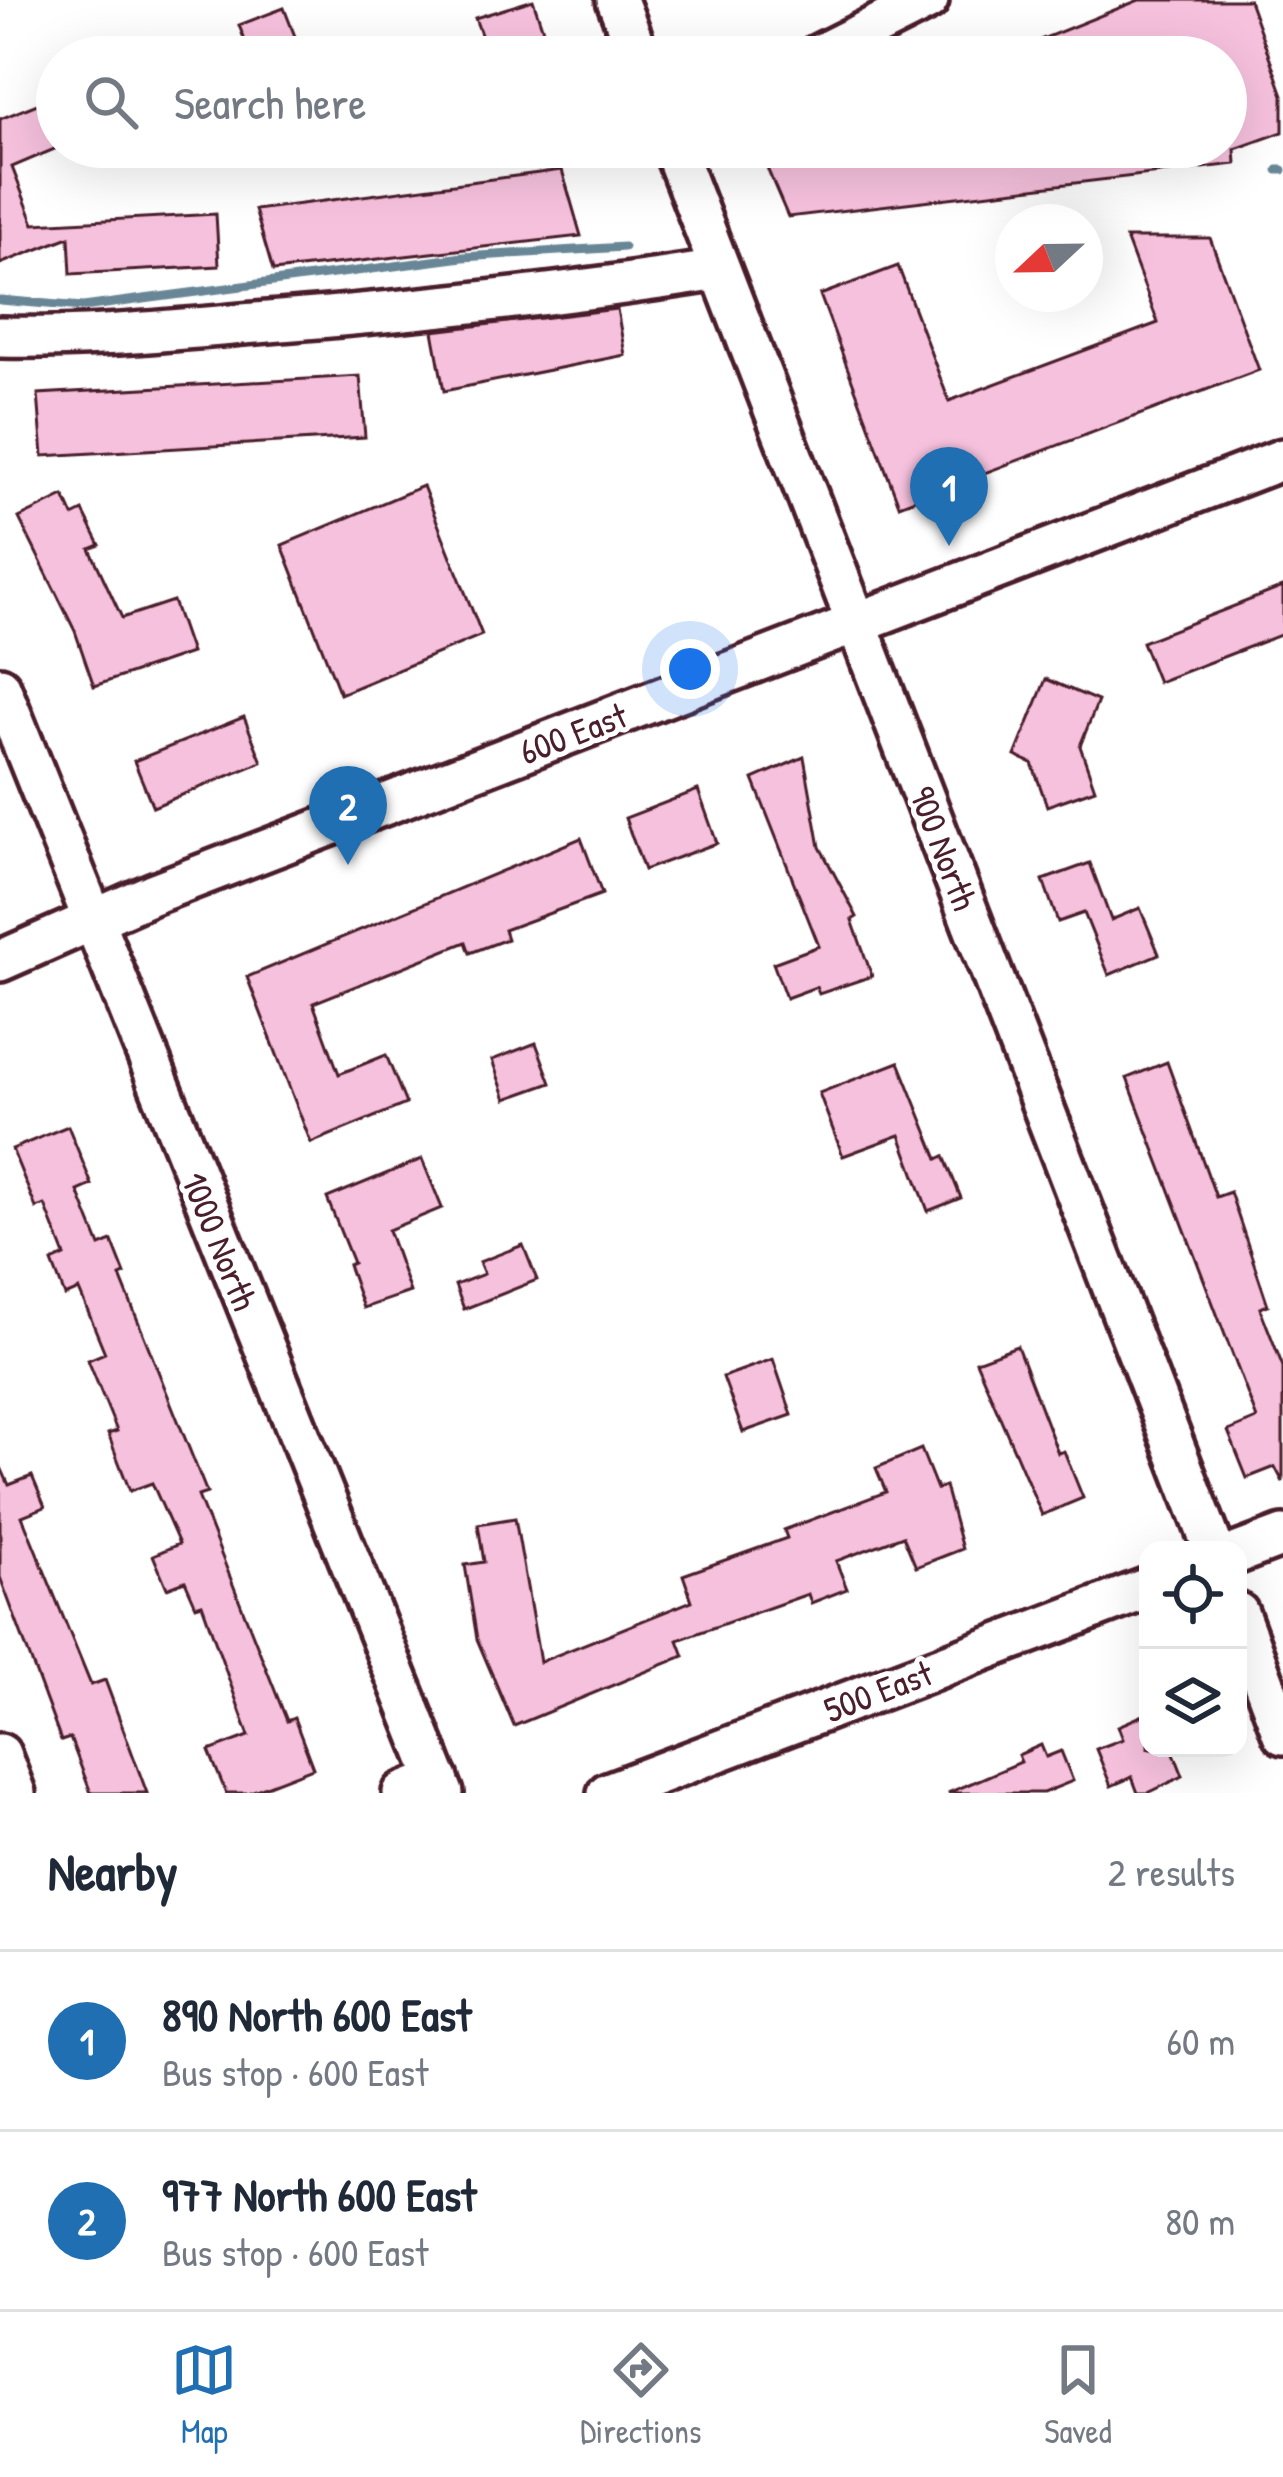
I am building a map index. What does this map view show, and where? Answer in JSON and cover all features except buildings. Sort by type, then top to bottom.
[{"type":"street","points":[[617,0],[631,36]]},
{"type":"street","points":[[857,36],[928,0]]},
{"type":"street","name":"900 North","points":[[682,168],[1211,1541]]},
{"type":"street","points":[[0,337],[61,338],[342,316],[601,290],[720,270]]},
{"type":"street","name":"600 East","points":[[0,961],[90,920],[1283,459]]},
{"type":"street","name":"1000 North","points":[[0,687],[428,1789]]},
{"type":"street","points":[[1247,1549],[1283,1535]]},
{"type":"street","name":"500 East","points":[[608,1793],[1139,1591]]},
{"type":"street","points":[[1247,1637],[1283,1734]]},
{"type":"street","points":[[0,1754],[15,1793]]},
{"type":"waterway","points":[[1278,170],[1283,170]]},
{"type":"waterway","points":[[0,300],[83,307],[463,257],[624,247]]},
{"type":"place","name":"890 North 600 East","points":[[949,546]]},
{"type":"place","name":"977 North 600 East","points":[[348,865]]}]
